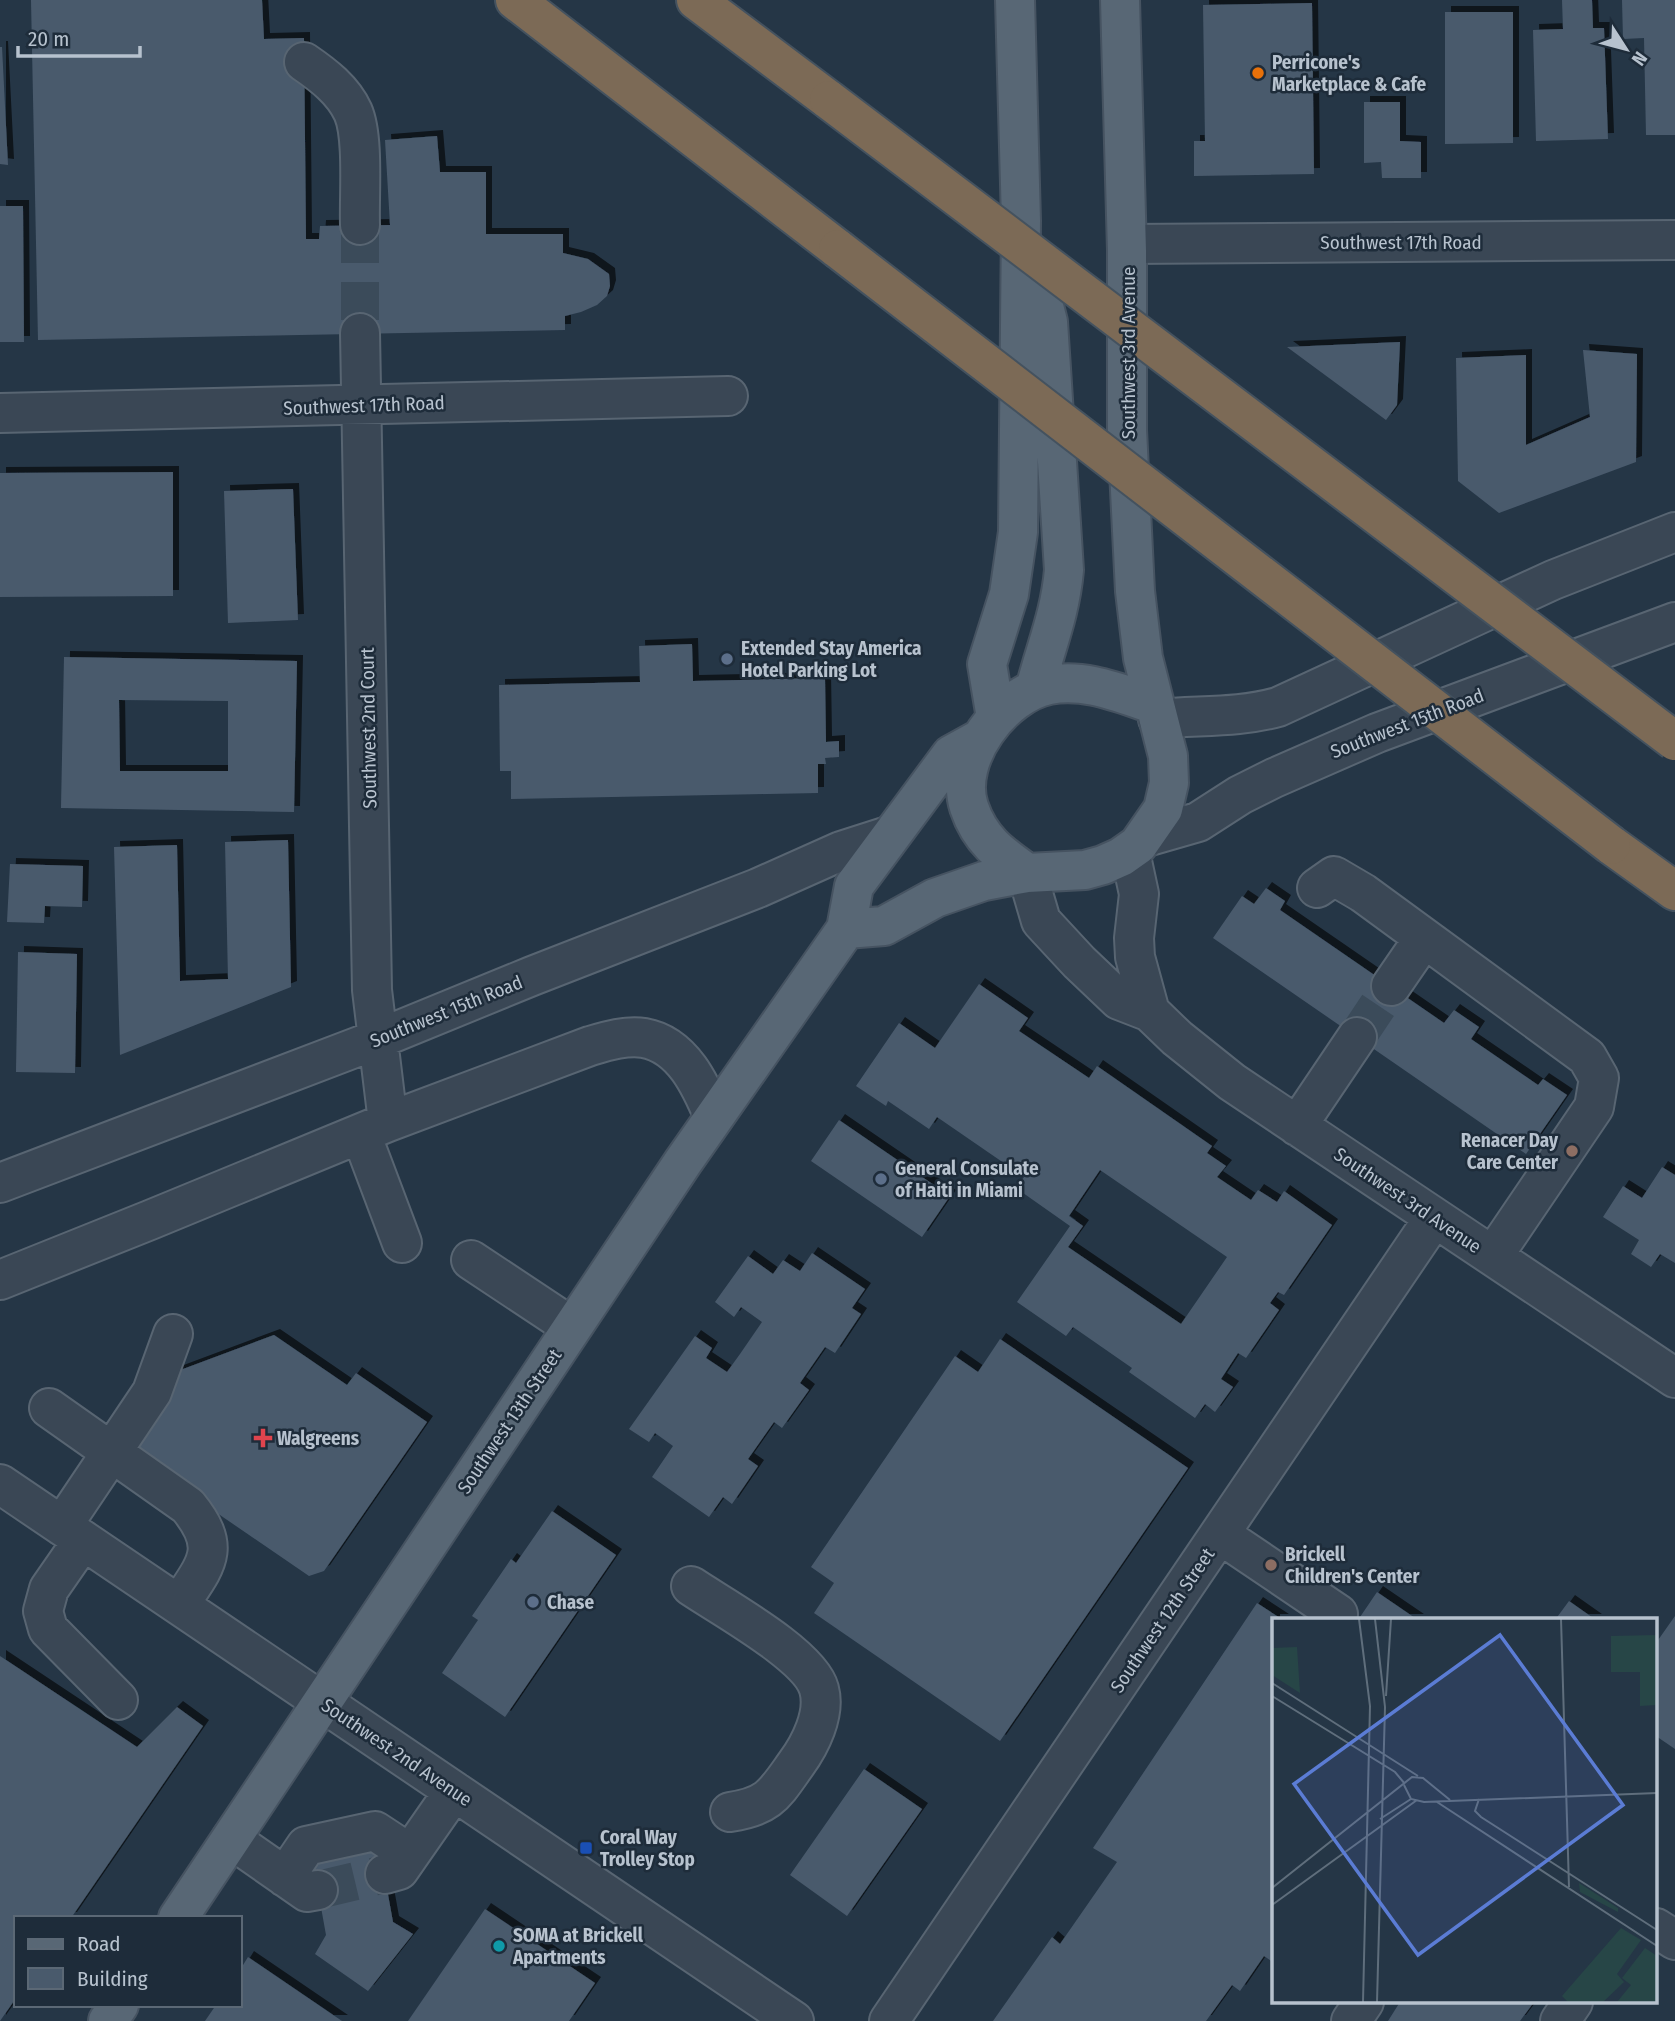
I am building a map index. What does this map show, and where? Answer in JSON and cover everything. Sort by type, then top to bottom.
[{"type":"highway","points":[[515,0],[1611,845],[1675,891]]},
{"type":"highway","points":[[696,0],[1675,741]]},
{"type":"main road","points":[[988,729],[987,664],[1009,594],[1018,532],[1021,221],[1016,0]]},
{"type":"main road","name":"Southwest 3rd Avenue","points":[[1121,0],[1127,244],[1127,430],[1135,591],[1141,648],[1155,711]]},
{"type":"main road","points":[[1021,221],[1048,322],[1064,570],[1062,600],[1035,689]]},
{"type":"main road","points":[[846,929],[884,926],[915,907],[985,881],[1027,873],[1084,870],[1112,862],[1138,844],[1163,809],[1169,783],[1168,756],[1155,711],[1091,684],[1073,683],[1035,689],[1016,699],[988,729],[968,771],[966,789],[969,806],[980,830],[996,852],[1027,873]]},
{"type":"main road","name":"Southwest 13th Street","points":[[179,1916],[572,1327],[714,1117],[846,929],[854,886],[951,755],[988,729]]},
{"type":"street","points":[[304,62],[338,89],[354,112],[359,143],[360,225]]},
{"type":"street","name":"Southwest 17th Road","points":[[1127,244],[1675,240]]},
{"type":"street","name":"Southwest 2nd Court","points":[[360,333],[372,970],[378,1039],[375,1128],[402,1243]]},
{"type":"street","name":"Southwest 17th Road","points":[[0,413],[728,396]]},
{"type":"street","points":[[1155,711],[1223,717],[1278,707],[1553,580],[1675,532]]},
{"type":"street","name":"Southwest 15th Road","points":[[1138,844],[1198,822],[1274,778],[1377,733],[1675,622]]},
{"type":"street","name":"Southwest 15th Road","points":[[0,1183],[378,1039],[758,888],[841,850],[891,835]]},
{"type":"street","points":[[1138,844],[1139,894],[1134,938],[1135,957],[1150,1012]]},
{"type":"street","name":"Southwest 3rd Avenue","points":[[1027,873],[1041,921],[1119,1000],[1150,1012],[1203,1060],[1675,1378]]},
{"type":"street","points":[[1317,887],[1334,876],[1363,893],[1587,1058],[1599,1078],[1594,1107],[1493,1256]]},
{"type":"street","points":[[1391,986],[1424,938]]},
{"type":"street","points":[[1297,1125],[1357,1037]]},
{"type":"street","points":[[0,1280],[375,1128],[590,1046],[632,1038],[656,1042],[684,1062],[701,1085],[714,1117]]},
{"type":"street","name":"Southwest 12th Street","points":[[889,2021],[1434,1218]]},
{"type":"street","points":[[471,1260],[572,1327]]},
{"type":"street","points":[[118,1700],[48,1629],[43,1611],[49,1589],[73,1533],[111,1453],[152,1392],[173,1334]]},
{"type":"street","points":[[49,1408],[188,1506],[202,1524],[209,1541],[205,1561],[202,1571],[180,1605]]},
{"type":"street","name":"Southwest 2nd Avenue","points":[[0,1484],[794,2021]]},
{"type":"street","points":[[1221,1535],[1338,1614]]},
{"type":"street","points":[[691,1587],[783,1647],[809,1670],[819,1689],[820,1712],[813,1734],[801,1757],[775,1794],[755,1808],[730,1812]]},
{"type":"street","points":[[231,1839],[301,1883],[306,1846],[375,1831],[397,1864],[454,1791]]},
{"type":"street","points":[[1658,1929],[1675,1940]]},
{"type":"street","points":[[1351,2021],[1363,2004]]},
{"type":"street","points":[[1560,2021],[1572,2004]]},
{"type":"building","points":[[31,0],[262,0],[264,39],[304,38],[306,239],[319,239],[320,226],[390,225],[385,140],[437,136],[440,172],[486,172],[486,234],[563,234],[563,253],[588,259],[609,274],[607,296],[597,305],[565,316],[565,330],[38,340]]},
{"type":"building","points":[[1562,0],[1592,0],[1593,28],[1604,28],[1608,139],[1536,141],[1533,30],[1563,29]]},
{"type":"building","points":[[1622,0],[1675,0],[1675,135],[1646,135],[1644,38],[1623,39]]},
{"type":"building","name":"Perricone's Marketplace & Cafe","points":[[1312,3],[1314,174],[1194,176],[1194,141],[1205,141],[1203,5]]},
{"type":"building","points":[[1445,12],[1513,12],[1513,143],[1445,144]]},
{"type":"building","points":[[2,47],[8,165],[0,164]]},
{"type":"building","points":[[1364,102],[1400,102],[1400,141],[1421,142],[1421,178],[1382,178],[1381,162],[1364,163]]},
{"type":"building","points":[[0,206],[23,206],[24,342],[0,342]]},
{"type":"building","points":[[1400,342],[1397,405],[1386,420],[1287,347]]},
{"type":"building","points":[[1583,350],[1637,354],[1636,462],[1499,513],[1458,481],[1456,358],[1526,355],[1526,445],[1590,417]]},
{"type":"building","points":[[173,472],[173,596],[0,597],[0,473]]},
{"type":"building","points":[[293,489],[298,620],[228,623],[224,491]]},
{"type":"building","points":[[692,644],[693,681],[825,678],[826,742],[839,741],[839,757],[825,758],[826,764],[818,764],[818,793],[511,799],[511,771],[500,771],[499,685],[640,682],[639,646]]},
{"type":"building","points":[[64,657],[297,661],[294,812],[61,808]],"holes":[[[119,700],[228,701],[228,771],[120,771]]]},
{"type":"building","points":[[288,840],[291,987],[120,1055],[114,847],[177,845],[180,981],[228,979],[225,842]]},
{"type":"building","points":[[10,864],[83,866],[82,907],[45,906],[44,923],[7,922]]},
{"type":"building","points":[[1266,888],[1285,901],[1280,910],[1444,1023],[1454,1010],[1479,1027],[1471,1039],[1538,1085],[1543,1079],[1567,1095],[1526,1154],[1213,938],[1242,896],[1254,904]]},
{"type":"building","points":[[18,952],[77,954],[75,1073],[16,1072]]},
{"type":"building","points":[[979,984],[1028,1018],[1019,1031],[1089,1078],[1097,1066],[1212,1146],[1207,1153],[1226,1166],[1217,1177],[1251,1200],[1258,1190],[1277,1202],[1284,1191],[1332,1225],[1284,1295],[1278,1292],[1270,1303],[1279,1310],[1246,1358],[1238,1353],[1221,1379],[1233,1387],[1215,1412],[1205,1404],[1195,1418],[1129,1372],[1132,1368],[1073,1327],[1066,1336],[1017,1302],[1070,1226],[1016,1188],[1024,1177],[937,1117],[929,1129],[888,1101],[886,1106],[856,1086],[899,1023],[935,1048]],"holes":[[[1100,1170],[1227,1257],[1181,1324],[1068,1247],[1083,1226],[1069,1216]]]},
{"type":"building","name":"General Consulate of Haiti in Miami","points":[[839,1120],[950,1196],[922,1237],[811,1161]]},
{"type":"building","points":[[1662,1167],[1675,1175],[1675,1263],[1660,1254],[1651,1267],[1631,1254],[1639,1240],[1603,1217],[1623,1186],[1642,1198]]},
{"type":"building","points":[[812,1253],[865,1289],[852,1308],[861,1314],[835,1353],[825,1347],[800,1383],[809,1390],[782,1428],[774,1422],[748,1459],[758,1466],[732,1504],[723,1497],[709,1517],[652,1477],[673,1446],[655,1433],[649,1442],[629,1429],[695,1336],[712,1348],[706,1358],[727,1372],[740,1354],[762,1322],[741,1307],[734,1317],[715,1302],[748,1256],[773,1274],[783,1260],[800,1271]]},
{"type":"building","points":[[274,1335],[347,1385],[356,1373],[427,1422],[324,1571],[309,1576],[125,1450],[175,1372]]},
{"type":"building","points":[[1000,1339],[1188,1468],[1000,1741],[814,1613],[834,1583],[811,1567],[955,1356],[978,1372]]},
{"type":"building","name":"Chase","points":[[552,1511],[616,1555],[505,1717],[442,1673],[478,1620],[472,1616],[511,1559],[516,1563]]},
{"type":"building","points":[[1377,1592],[1415,1618],[1359,1618]]},
{"type":"building","points":[[1569,1601],[1593,1618],[1556,1618]]},
{"type":"building","points":[[1257,1603],[1280,1618],[1272,1618],[1272,1962],[1264,1956],[1240,1991],[1232,1985],[1206,2021],[993,2021],[1052,1937],[1060,1944],[1117,1862],[1093,1848]]},
{"type":"building","points":[[1675,1616],[1675,1749],[1658,1737],[1658,1640]]},
{"type":"building","points":[[0,1656],[137,1747],[177,1707],[203,1726],[72,1916],[14,1916],[14,2001],[0,2021]]},
{"type":"building","points":[[864,1769],[922,1809],[847,1916],[790,1875]]},
{"type":"building","points":[[379,1845],[393,1922],[413,1934],[368,1991],[315,1954],[326,1935],[312,1857]]},
{"type":"building","name":"SOMA at Brickell Apartments","points":[[485,1909],[595,1983],[569,2021],[408,2021]]},
{"type":"building","points":[[248,1957],[342,2021],[205,2021],[215,2007],[242,2007],[242,1967]]},
{"type":"building","points":[[1399,2004],[1533,2004],[1520,2021],[1388,2021]]},
{"type":"tunnel","points":[[360,225],[360,333]]},
{"type":"tunnel","points":[[1357,1037],[1391,986]]},
{"type":"tunnel","points":[[318,1890],[385,1874]]},
{"type":"place","name":"Perricone's Marketplace & Cafe","points":[[1258,73]]},
{"type":"place","name":"Extended Stay America Hotel Parking Lot","points":[[727,659]]},
{"type":"place","name":"Renacer Day Care Center","points":[[1572,1151]]},
{"type":"place","name":"General Consulate of Haiti in Miami","points":[[881,1179]]},
{"type":"place","name":"Walgreens","points":[[263,1438]]},
{"type":"place","name":"Brickell Children's Center","points":[[1271,1565]]},
{"type":"place","name":"Chase","points":[[533,1602]]},
{"type":"place","name":"Coral Way Trolley Stop","points":[[586,1848]]},
{"type":"place","name":"SOMA at Brickell Apartments","points":[[499,1946]]}]
